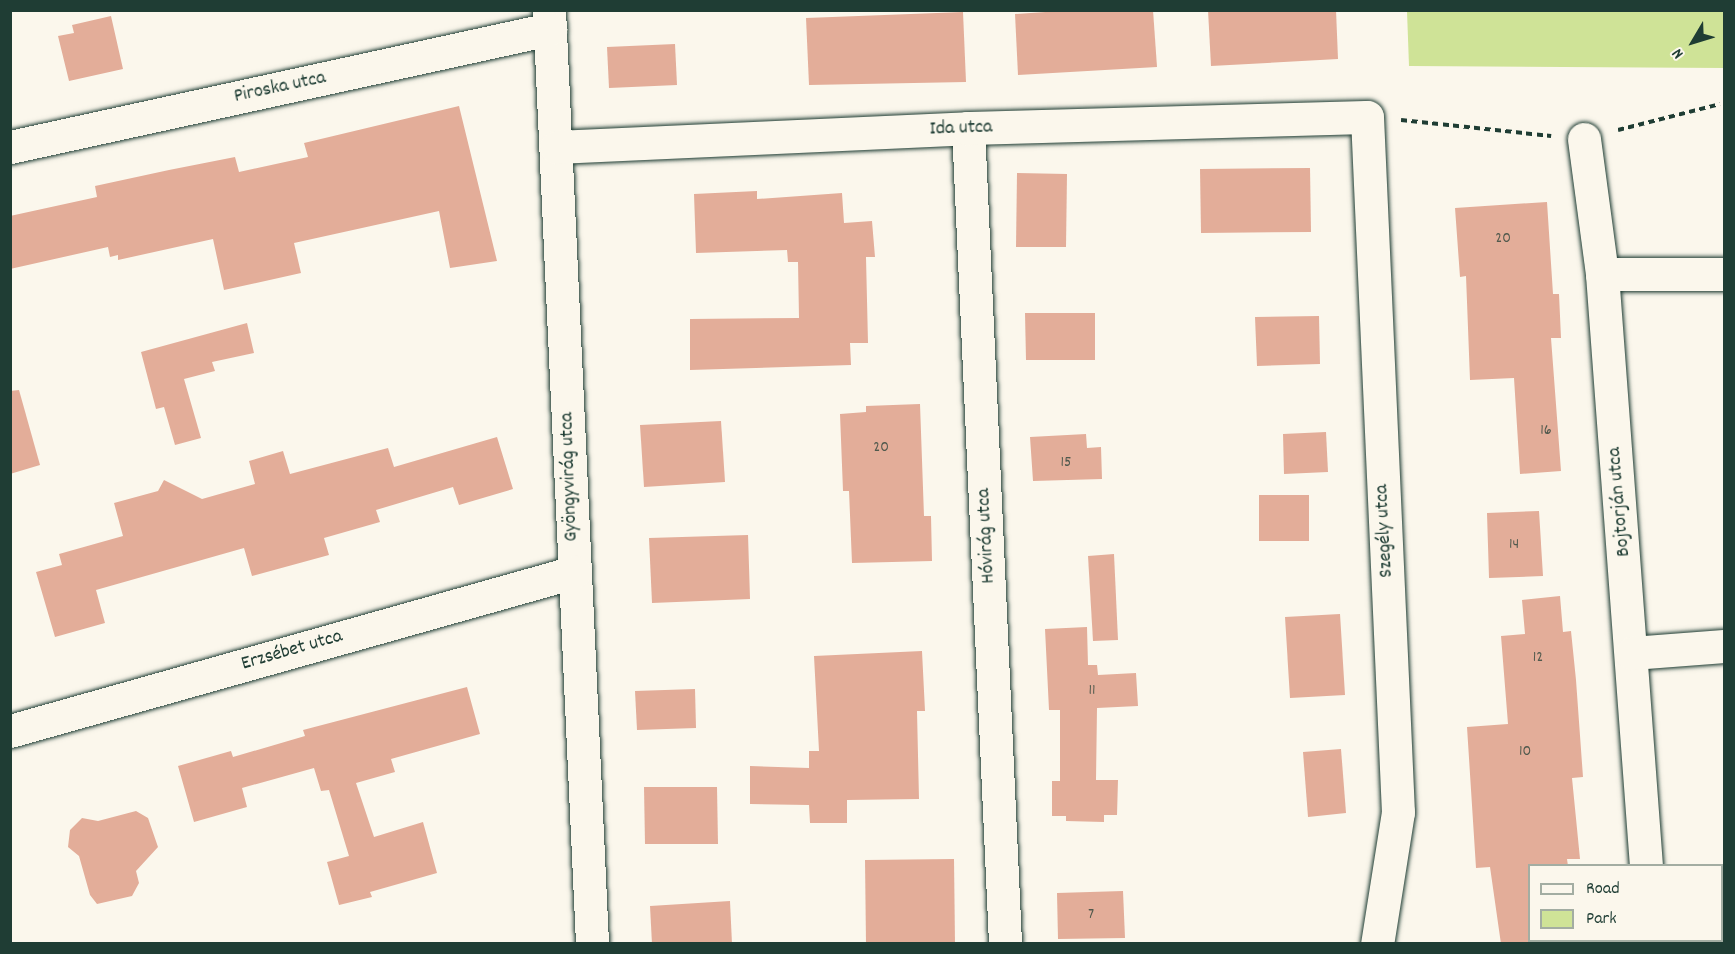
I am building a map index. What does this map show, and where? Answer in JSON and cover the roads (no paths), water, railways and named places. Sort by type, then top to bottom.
[{"type":"street","name":"Piroska utca","points":[[10,147],[550,20]]},
{"type":"street","name":"Gyöngyvirág utca","points":[[550,20],[592,944]]},
{"type":"street","name":"Ida utca","points":[[555,147],[968,128],[1367,117]]},
{"type":"street","name":"Szegély utca","points":[[1367,117],[1398,812],[1377,944]]},
{"type":"street","name":"Hóvirág utca","points":[[968,128],[1005,944]]},
{"type":"street","name":"Bojtorján utca","points":[[1584,139],[1602,274],[1632,653],[1646,864]]},
{"type":"street","points":[[1602,274],[1725,274]]},
{"type":"street","name":"Erzsébet utca","points":[[10,731],[574,572]]},
{"type":"street","points":[[1632,653],[1725,646]]}]
